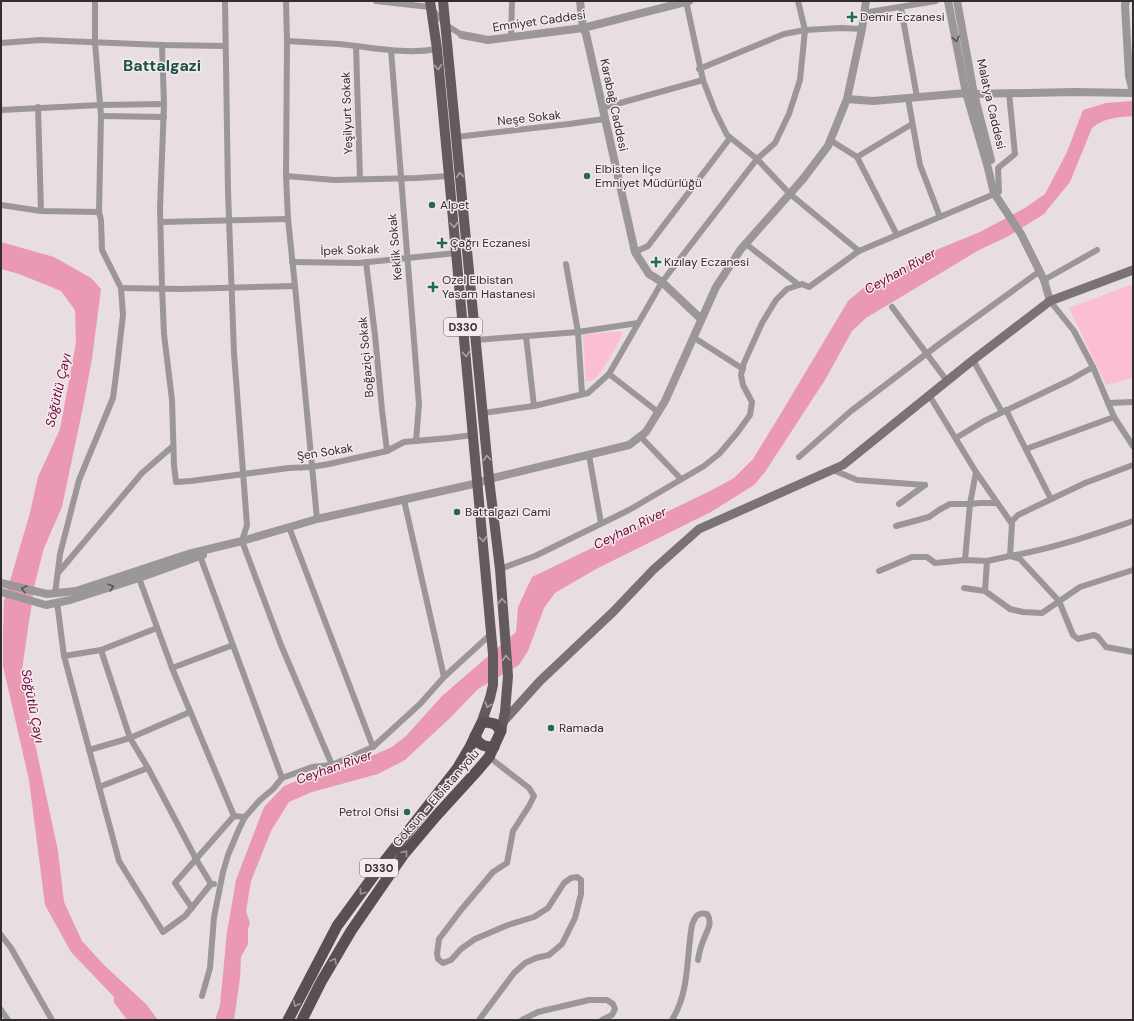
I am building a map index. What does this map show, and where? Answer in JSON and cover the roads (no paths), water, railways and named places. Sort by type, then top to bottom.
[{"type":"highway","points":[[480,724],[486,722],[502,726]]},
{"type":"highway","name":"Göksun - Elbistan yolu","points":[[288,1020],[337,926],[385,861],[457,769],[480,724]]},
{"type":"highway","name":"Göksun - Elbistan yolu","points":[[302,1020],[321,982],[351,931],[404,854],[492,752],[502,726]]},
{"type":"highway","points":[[475,736],[480,743],[492,752]]},
{"type":"main road","name":"D330","points":[[443,1],[489,479],[500,569]]},
{"type":"main road","name":"D330","points":[[430,4],[437,48],[491,634]]},
{"type":"main road","points":[[502,726],[540,681],[613,612],[653,570],[699,529],[842,465],[973,360],[1050,301],[1133,270]]},
{"type":"main road","name":"Göksun - Elbistan yolu","points":[[500,569],[508,676],[507,698],[502,726]]},
{"type":"main road","name":"Göksun - Elbistan yolu","points":[[480,724],[490,698],[492,685],[493,654],[491,634]]},
{"type":"street","points":[[51,594],[58,573],[60,554],[79,480],[113,398],[123,316],[121,288],[102,250],[101,220],[99,212],[101,116],[95,42],[95,1]]},
{"type":"street","points":[[225,1],[231,288],[234,353],[247,525],[242,541],[281,645],[332,765]]},
{"type":"street","points":[[286,1],[286,176],[288,219],[317,519]]},
{"type":"street","points":[[376,1],[430,4],[446,25],[462,35]]},
{"type":"street","points":[[511,37],[512,1]]},
{"type":"street","name":"Karabağ Caddesi","points":[[580,1],[604,119],[635,252],[649,274],[662,282],[701,319]]},
{"type":"street","points":[[687,1],[699,69],[715,110],[727,135],[757,159],[790,194],[859,251]]},
{"type":"street","name":"Emniyet Caddesi","points":[[462,35],[488,40],[585,31],[687,1]]},
{"type":"street","points":[[483,413],[534,406],[588,393],[609,374],[662,282],[757,159],[775,143],[789,114],[800,80],[805,30],[798,1]]},
{"type":"street","points":[[1,583],[51,594],[76,591],[188,554],[242,541],[317,519],[478,483],[629,445],[646,432],[665,401],[716,287],[746,244],[790,194],[828,146],[847,99],[862,29],[863,13],[866,1]]},
{"type":"street","points":[[863,13],[901,8],[936,1]]},
{"type":"street","points":[[948,1],[987,164],[997,193],[1005,211],[1021,234],[1040,271],[1050,301],[1074,331],[1093,367],[1114,417],[1133,446]]},
{"type":"street","name":"Malatya Caddesi","points":[[957,1],[970,94]]},
{"type":"street","points":[[847,99],[873,101],[970,94],[1009,93],[1133,93],[1129,76],[1128,4]]},
{"type":"street","points":[[901,8],[912,98],[912,124],[920,165],[940,217]]},
{"type":"street","points":[[699,69],[784,34],[805,30],[841,28],[862,29]]},
{"type":"street","points":[[1,43],[40,40],[225,46]]},
{"type":"street","points":[[287,41],[391,50],[428,50],[437,48]]},
{"type":"street","points":[[58,573],[142,473],[173,446],[172,400],[164,334],[160,222],[164,117],[162,45]]},
{"type":"street","name":"Yeşilyurt Sokak","points":[[356,46],[360,179]]},
{"type":"street","name":"Keklik Sokak","points":[[391,50],[419,404],[416,441]]},
{"type":"street","points":[[602,108],[703,80]]},
{"type":"street","points":[[997,193],[998,168],[1015,154],[1009,93]]},
{"type":"street","points":[[1,110],[38,107],[164,104]]},
{"type":"street","points":[[38,107],[41,211]]},
{"type":"street","points":[[101,116],[164,117]]},
{"type":"street","name":"Neşe Sokak","points":[[456,137],[604,119]]},
{"type":"street","points":[[857,156],[912,124]]},
{"type":"street","points":[[635,252],[648,246],[730,138]]},
{"type":"street","points":[[830,140],[857,156],[897,235]]},
{"type":"street","points":[[286,176],[334,180],[449,176]]},
{"type":"street","points":[[500,569],[535,556],[634,507],[704,466],[719,454],[750,415],[752,402],[743,385],[742,375],[744,363],[762,323],[776,300],[787,289],[802,284],[810,287],[859,251],[997,193]]},
{"type":"street","points":[[1,205],[41,211],[99,212]]},
{"type":"street","points":[[160,222],[288,219]]},
{"type":"street","points":[[746,244],[799,285]]},
{"type":"street","points":[[1044,280],[1097,250]]},
{"type":"street","name":"İpek Sokak","points":[[292,262],[366,262],[456,253]]},
{"type":"street","name":"Boğaziçi Sokak","points":[[366,262],[387,451]]},
{"type":"street","points":[[566,264],[578,332],[582,394]]},
{"type":"street","points":[[799,457],[851,411],[1040,271]]},
{"type":"street","points":[[121,288],[231,288],[295,286]]},
{"type":"street","points":[[892,307],[947,381]]},
{"type":"street","points":[[476,340],[578,332],[638,323]]},
{"type":"street","points":[[526,336],[534,406]]},
{"type":"street","points":[[694,337],[743,369]]},
{"type":"street","points":[[973,360],[1026,449],[1050,499]]},
{"type":"street","points":[[956,438],[1004,411],[1070,380],[1093,367]]},
{"type":"street","points":[[609,374],[658,412]]},
{"type":"street","points":[[929,395],[976,472],[1012,524]]},
{"type":"street","points":[[1108,403],[1133,402]]},
{"type":"street","points":[[1026,449],[1114,417]]},
{"type":"street","name":"Şen Sokak","points":[[173,446],[176,482],[179,482],[289,468],[311,467],[387,451],[404,442],[473,435]]},
{"type":"street","points":[[640,436],[681,479]]},
{"type":"street","points":[[589,455],[601,523]]},
{"type":"street","points":[[1010,556],[1012,521],[1018,515],[1084,483],[1133,465]]},
{"type":"street","points":[[833,470],[857,480],[925,485],[899,504]]},
{"type":"street","points":[[965,560],[970,504],[976,472]]},
{"type":"street","points":[[404,500],[444,677]]},
{"type":"street","points":[[896,526],[929,517],[950,504],[997,503]]},
{"type":"street","points":[[879,571],[912,557],[927,557],[935,563],[965,560],[987,561],[1068,543],[1133,521]]},
{"type":"street","points":[[289,527],[373,747]]},
{"type":"street","points":[[1,592],[46,605],[70,600],[139,578],[242,541]]},
{"type":"street","points":[[200,556],[282,778]]},
{"type":"street","points":[[1010,556],[1020,559],[1059,601],[1073,635],[1078,639],[1094,635],[1098,637],[1106,647],[1133,652]]},
{"type":"street","points":[[985,591],[987,561]]},
{"type":"street","points":[[964,588],[985,591],[1010,609],[1023,612],[1042,613],[1080,587],[1133,570]]},
{"type":"street","points":[[139,578],[172,668],[234,816]]},
{"type":"street","points":[[57,602],[64,656],[119,860],[163,932],[185,916],[211,884]]},
{"type":"street","points":[[64,656],[101,650],[157,628]]},
{"type":"street","points":[[202,996],[210,968],[214,917],[219,886],[228,855],[245,817],[282,778],[312,767],[332,765],[373,747],[420,704],[444,677],[491,634]]},
{"type":"street","points":[[172,668],[233,644]]},
{"type":"street","points":[[101,650],[130,738],[211,884],[219,886]]},
{"type":"street","points":[[89,750],[130,738],[190,712]]},
{"type":"street","points":[[479,1020],[514,973],[525,964],[536,958],[549,955],[562,944],[575,918],[581,894],[581,880],[577,877],[571,878],[564,883],[548,908],[534,918],[508,925],[475,939],[461,949],[451,960],[444,963],[438,959],[436,954],[439,939],[493,872],[507,863],[513,831],[534,796],[529,788],[492,752]]},
{"type":"street","points":[[99,787],[148,768]]},
{"type":"street","points":[[234,816],[245,817]]},
{"type":"street","points":[[192,908],[175,883],[234,816]]},
{"type":"street","points":[[672,1020],[680,1008],[685,990],[692,925],[698,914],[706,914],[709,917],[710,926],[701,945],[698,960]]},
{"type":"street","points":[[1,935],[11,948],[52,1020]]},
{"type":"street","points":[[522,1020],[538,1012],[590,1000],[607,1000],[613,1004],[615,1009],[612,1015],[602,1020]]},
{"type":"street","points":[[1,1010],[8,1020]]},
{"type":"water","name":"Ceyhan River","points":[[1133,101],[1133,116],[1106,120],[1092,128],[1070,182],[1044,214],[1007,237],[979,250],[866,318],[852,331],[825,380],[765,472],[754,485],[711,512],[596,569],[555,593],[544,608],[528,651],[519,665],[478,689],[451,717],[405,760],[378,774],[312,792],[289,802],[271,831],[251,881],[246,911],[250,923],[248,929],[248,944],[241,957],[240,978],[234,1020],[215,1020],[220,1005],[227,932],[236,880],[264,807],[284,786],[306,777],[353,764],[392,747],[406,736],[442,696],[516,632],[518,607],[532,577],[734,478],[753,459],[848,301],[867,285],[913,263],[931,252],[980,232],[1025,208],[1045,194],[1067,152],[1083,110],[1106,103]]},
{"type":"water","points":[[1,242],[54,257],[91,278],[101,289],[92,359],[83,407],[62,507],[44,548],[35,583],[21,678],[58,851],[64,902],[82,941],[104,965],[146,1004],[158,1020],[136,1020],[71,952],[45,905],[29,780],[3,666],[4,601],[30,513],[38,477],[60,429],[76,343],[75,310],[61,291],[19,274],[1,269]]},
{"type":"waterway","name":"Söğütlü Çayı","points":[[119,1000],[134,1020]]},
{"type":"place","name":"Demir Eczanesi","points":[[852,17]]},
{"type":"place","name":"Elbisten İlçe Emniyet Müdürlüğü","points":[[587,176]]},
{"type":"place","name":"Alpet","points":[[432,205]]},
{"type":"place","name":"Çağrı Eczanesi","points":[[442,243]]},
{"type":"place","name":"Kızılay Eczanesi","points":[[656,262]]},
{"type":"place","name":"Ozel Elbistan Yasam Hastanesi","points":[[433,287]]},
{"type":"place","name":"Battalgazi Cami","points":[[457,512]]},
{"type":"place","name":"Ramada","points":[[551,728]]},
{"type":"place","name":"Petrol Ofisi","points":[[407,812]]},
{"type":"district","name":"Battalgazi","points":[[162,65]]}]
